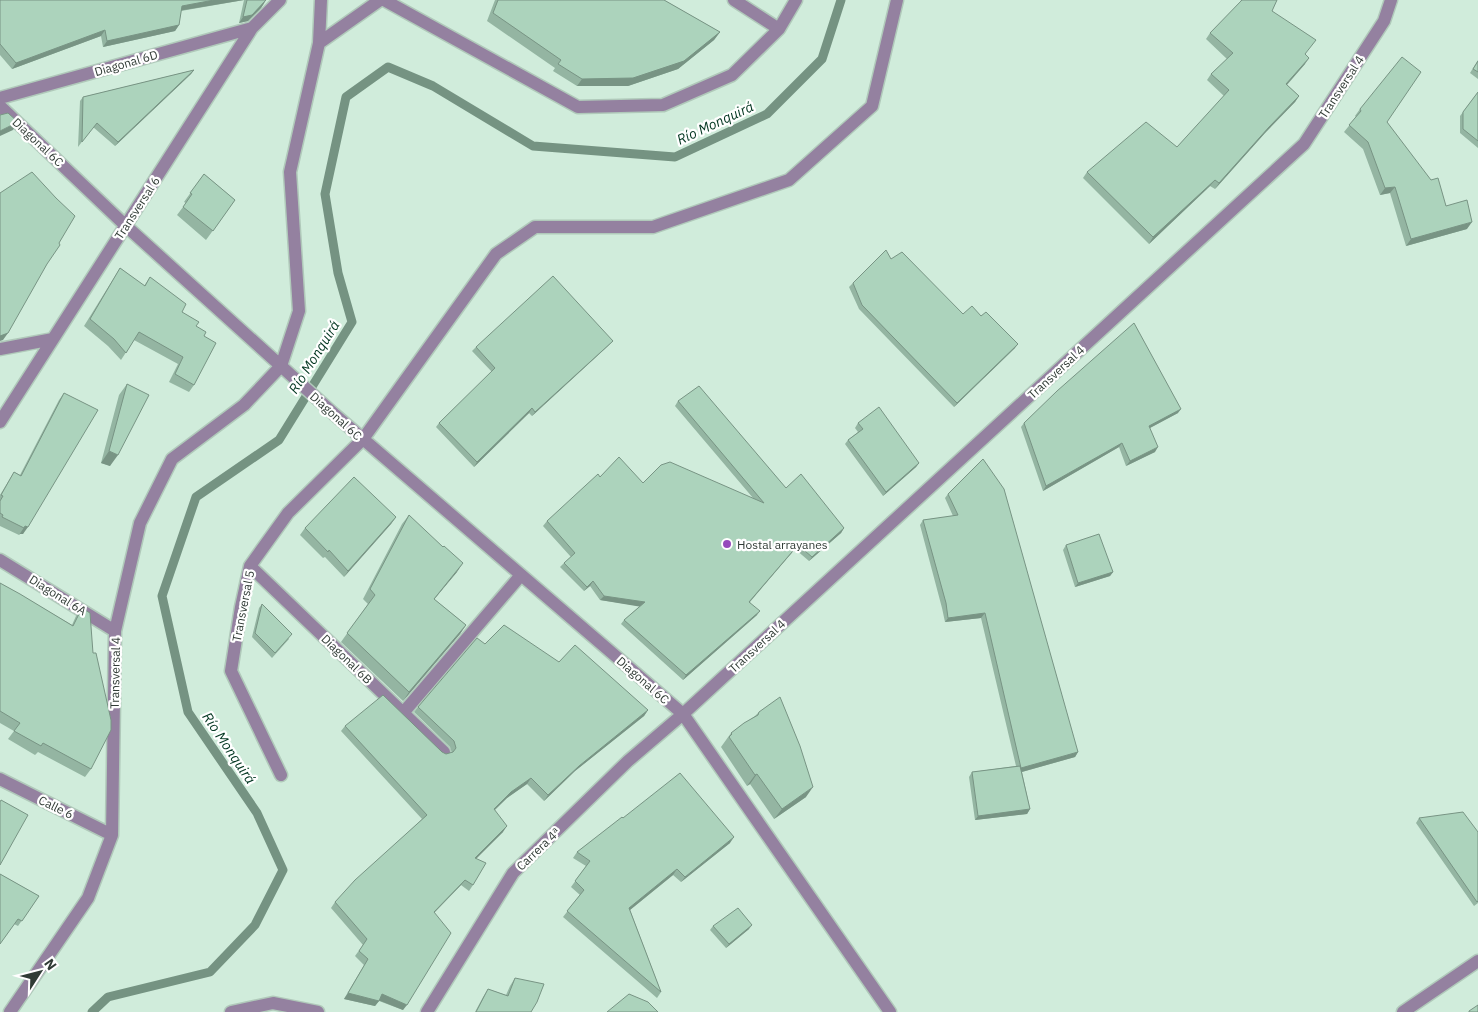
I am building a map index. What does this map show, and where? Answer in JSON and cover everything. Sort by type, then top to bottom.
[{"type":"street","name":"Transversal 6","points":[[0,422],[252,28],[280,0]]},
{"type":"street","points":[[281,366],[299,311],[290,172],[319,43],[321,0]]},
{"type":"street","points":[[319,43],[382,0],[578,107],[663,106],[732,75],[779,29],[796,0]]},
{"type":"street","points":[[734,0],[779,29]]},
{"type":"street","name":"Transversal 5","points":[[281,775],[231,671],[241,607],[250,566],[288,513],[363,439],[496,254],[535,227],[653,227],[789,180],[872,106],[897,0]]},
{"type":"street","name":"Transversal 4","points":[[683,714],[1304,144],[1384,21],[1391,0]]},
{"type":"street","name":"Diagonal 6D","points":[[0,98],[252,28]]},
{"type":"street","name":"Diagonal 6C","points":[[0,106],[126,226],[334,414],[683,714],[890,1012]]},
{"type":"street","points":[[0,349],[54,339]]},
{"type":"street","name":"Transversal 4","points":[[10,1012],[88,898],[112,835],[116,631],[140,523],[172,458],[244,405],[281,366]]},
{"type":"street","name":"Diagonal 6A","points":[[0,560],[116,631]]},
{"type":"street","name":"Diagonal 6B","points":[[250,566],[444,752]]},
{"type":"street","points":[[403,713],[521,575]]},
{"type":"street","name":"Carrera 4ª","points":[[427,1012],[513,872],[628,761],[683,714]]},
{"type":"street","name":"Calle 6","points":[[0,779],[112,835]]},
{"type":"street","points":[[1404,1012],[1478,961]]},
{"type":"street","points":[[231,1012],[273,1003],[318,1012]]},
{"type":"building","points":[[0,0],[214,0],[182,6],[179,25],[107,41],[105,30],[16,63],[0,44]]},
{"type":"building","points":[[247,0],[266,0],[252,15],[243,17]]},
{"type":"building","points":[[498,0],[664,0],[720,32],[684,61],[633,78],[582,79],[558,64],[561,60],[493,13]]},
{"type":"building","points":[[1242,0],[1277,0],[1272,11],[1316,40],[1305,54],[1309,58],[1286,84],[1299,96],[1219,183],[1215,180],[1153,237],[1087,172],[1146,122],[1177,147],[1229,90],[1211,74],[1233,53],[1210,33]]},
{"type":"building","points":[[1402,57],[1421,72],[1387,122],[1431,180],[1438,178],[1446,206],[1467,200],[1472,222],[1411,239],[1395,187],[1385,188],[1368,142],[1349,125]]},
{"type":"building","points":[[1478,61],[1478,72],[1473,69]]},
{"type":"building","points":[[194,70],[118,142],[97,123],[82,142],[83,97]]},
{"type":"building","points":[[1478,92],[1478,141],[1463,129],[1463,112]]},
{"type":"building","points":[[8,113],[18,122],[0,131],[0,115]]},
{"type":"building","points":[[32,172],[75,216],[8,333],[0,336],[0,193]]},
{"type":"building","points":[[204,174],[235,200],[213,231],[183,207],[192,194],[190,193]]},
{"type":"building","points":[[886,250],[891,259],[902,252],[963,314],[972,306],[981,316],[986,312],[1018,344],[957,403],[862,305],[853,283]]},
{"type":"building","points":[[120,268],[145,286],[150,277],[186,304],[182,312],[199,322],[196,326],[206,332],[204,336],[216,343],[194,385],[175,374],[183,357],[139,332],[126,353],[114,339],[90,319]]},
{"type":"building","points":[[553,276],[613,341],[535,412],[532,408],[477,462],[439,423],[495,368],[476,347]]},
{"type":"building","points":[[1134,323],[1181,409],[1149,426],[1158,447],[1130,461],[1122,443],[1046,486],[1024,423]]},
{"type":"building","points":[[127,384],[149,395],[118,455],[109,451]]},
{"type":"building","points":[[699,386],[786,488],[801,474],[844,528],[812,557],[798,545],[749,602],[760,611],[686,675],[624,620],[645,602],[604,596],[593,581],[587,587],[564,563],[575,553],[547,521],[598,474],[600,477],[619,457],[643,483],[661,465],[670,462],[764,503],[678,401]]},
{"type":"building","points":[[64,393],[98,410],[28,527],[25,526],[24,528],[2,517],[0,501],[3,496],[1,495],[14,472],[21,476]]},
{"type":"building","points":[[879,407],[919,463],[886,492],[848,440],[863,429],[858,423]]},
{"type":"building","points":[[983,459],[1004,489],[1078,752],[1021,768],[985,613],[948,618],[946,603],[923,520],[958,515],[948,494]]},
{"type":"building","points":[[354,477],[396,517],[348,571],[305,528]]},
{"type":"building","points":[[409,515],[463,563],[434,599],[466,625],[409,692],[347,633],[375,595],[370,589]]},
{"type":"building","points":[[1099,534],[1113,572],[1078,583],[1066,545]]},
{"type":"building","points":[[0,583],[73,626],[82,608],[90,613],[93,653],[96,653],[111,720],[111,730],[91,769],[43,743],[41,746],[14,731],[20,723],[0,711]]},
{"type":"building","points":[[262,604],[292,634],[275,653],[255,633]]},
{"type":"building","points":[[504,625],[559,662],[575,645],[648,710],[579,766],[548,795],[531,778],[511,792],[494,809],[507,826],[475,858],[486,863],[473,885],[465,880],[434,912],[451,933],[407,1005],[382,994],[379,1001],[348,993],[368,959],[359,951],[367,939],[335,902],[355,880],[427,815],[345,726],[383,695],[442,752],[446,754],[453,752],[456,748],[454,741],[418,707],[477,638],[485,644]]},
{"type":"building","points":[[780,697],[800,746],[813,787],[782,809],[757,774],[755,775],[729,737],[731,733]]},
{"type":"building","points":[[1020,766],[1030,809],[978,816],[972,772]]},
{"type":"building","points":[[680,773],[734,837],[685,877],[677,869],[629,908],[661,992],[567,911],[584,890],[575,881],[590,861],[577,852]]},
{"type":"building","points":[[1,800],[28,815],[0,865],[0,802]]},
{"type":"building","points":[[1463,812],[1478,832],[1477,902],[1419,818]]},
{"type":"building","points":[[0,874],[39,896],[22,921],[18,919],[0,944]]},
{"type":"building","points":[[738,908],[752,925],[729,944],[713,926]]},
{"type":"building","points":[[515,978],[544,984],[531,1012],[476,1012],[488,989],[508,996]]},
{"type":"building","points":[[629,994],[648,1002],[658,1012],[607,1012]]},
{"type":"building","points":[[1478,1005],[1478,1012],[1469,1012],[1469,1011]]},
{"type":"waterway","name":"Río Monquirá","points":[[92,1012],[108,997],[210,972],[255,925],[283,870],[257,813],[188,712],[162,596],[196,497],[279,440],[352,322],[338,273],[325,194],[346,97],[388,67],[433,86],[533,146],[675,157],[767,114],[822,59],[841,0]]},
{"type":"place","name":"Hostal arrayanes","points":[[727,544]]}]
